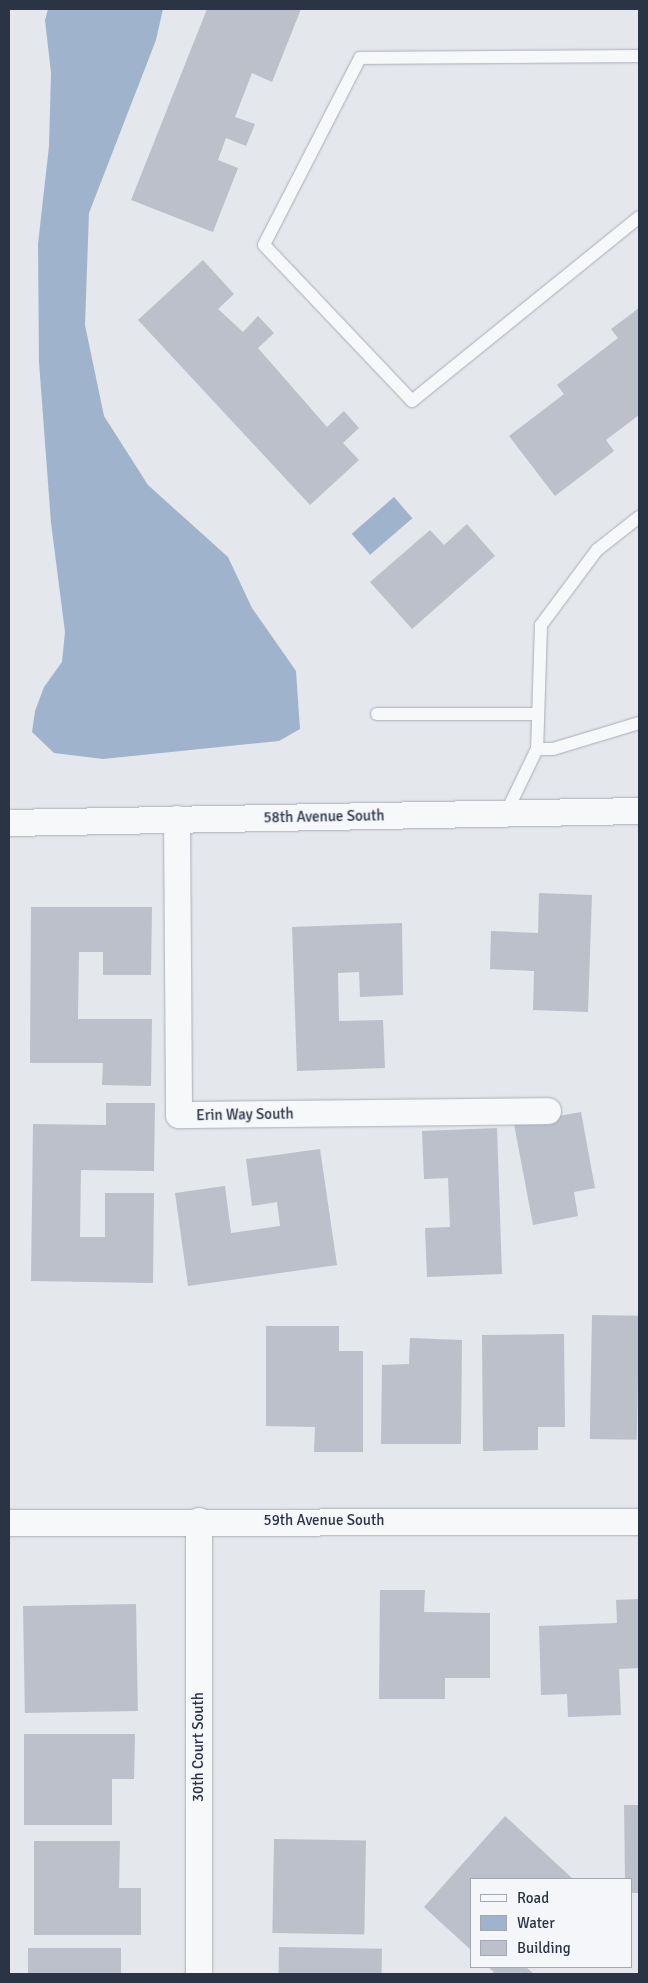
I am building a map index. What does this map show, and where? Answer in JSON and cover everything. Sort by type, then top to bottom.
[{"type":"street","name":"58th Avenue South","points":[[9,823],[639,811]]},
{"type":"street","name":"Erin Way South","points":[[177,819],[179,1115],[548,1111]]},
{"type":"street","name":"59th Avenue South","points":[[9,1523],[200,1521],[639,1522]]},
{"type":"street","name":"30th Court South","points":[[200,1521],[200,1974]]},
{"type":"lane","points":[[639,56],[360,58],[264,245],[412,402],[639,217]]},
{"type":"lane","points":[[506,813],[537,749],[540,625],[597,550],[639,517]]},
{"type":"lane","points":[[377,714],[538,714]]},
{"type":"lane","points":[[537,749],[553,749],[639,723]]},
{"type":"water","points":[[48,9],[163,9],[156,40],[89,213],[85,325],[104,416],[148,485],[228,557],[252,608],[296,671],[300,729],[279,741],[103,759],[54,753],[32,732],[35,711],[44,687],[62,662],[65,632],[51,523],[39,362],[38,244],[49,146],[51,73],[45,20]]},
{"type":"water","points":[[394,497],[412,518],[370,555],[352,534]]},
{"type":"building","points":[[207,9],[301,9],[272,82],[252,73],[235,117],[255,124],[246,146],[226,138],[218,160],[238,168],[213,232],[131,200]]},
{"type":"building","points":[[203,260],[234,294],[218,309],[243,332],[258,316],[274,333],[258,348],[327,427],[344,411],[359,428],[343,443],[359,460],[310,505],[138,320]]},
{"type":"building","points":[[639,308],[639,415],[606,440],[614,451],[555,496],[509,436],[564,394],[557,385],[618,338],[611,329]]},
{"type":"building","points":[[467,524],[495,556],[412,629],[370,582],[430,530],[444,545]]},
{"type":"building","points":[[539,893],[592,895],[588,1012],[533,1010],[534,971],[490,969],[491,931],[538,933]]},
{"type":"building","points":[[31,907],[152,907],[151,975],[103,975],[103,952],[79,952],[78,1019],[152,1019],[151,1086],[102,1085],[103,1063],[30,1063]]},
{"type":"building","points":[[402,923],[403,995],[360,997],[359,972],[338,973],[339,1021],[383,1020],[385,1068],[297,1071],[292,927]]},
{"type":"building","points":[[106,1103],[155,1103],[154,1171],[81,1170],[80,1237],[105,1237],[105,1193],[154,1193],[153,1283],[31,1281],[33,1124],[106,1125]]},
{"type":"building","points":[[581,1112],[595,1188],[574,1192],[578,1216],[533,1225],[514,1124]]},
{"type":"building","points":[[497,1128],[502,1274],[427,1277],[425,1228],[450,1227],[448,1178],[424,1179],[422,1131]]},
{"type":"building","points":[[320,1149],[337,1265],[188,1286],[175,1193],[225,1186],[231,1233],[280,1226],[277,1202],[252,1206],[246,1159]]},
{"type":"building","points":[[592,1315],[639,1316],[637,1440],[590,1439]]},
{"type":"building","points":[[266,1326],[339,1326],[339,1351],[363,1351],[363,1452],[314,1452],[315,1427],[266,1426]]},
{"type":"building","points":[[564,1334],[565,1427],[538,1427],[538,1450],[483,1451],[482,1335]]},
{"type":"building","points":[[410,1338],[462,1340],[461,1444],[381,1444],[382,1365],[409,1364]]},
{"type":"building","points":[[380,1590],[425,1590],[424,1612],[490,1613],[490,1678],[445,1678],[445,1699],[379,1699]]},
{"type":"building","points":[[639,1599],[639,1668],[619,1669],[621,1715],[568,1717],[567,1694],[541,1695],[539,1626],[617,1623],[616,1600]]},
{"type":"building","points":[[136,1604],[138,1711],[25,1713],[23,1606]]},
{"type":"building","points":[[24,1734],[135,1734],[134,1779],[112,1779],[112,1825],[24,1825]]},
{"type":"building","points":[[624,1805],[639,1805],[639,1893],[633,1893],[633,1878],[625,1878]]},
{"type":"building","points":[[505,1816],[572,1878],[470,1878],[470,1949],[424,1907]]},
{"type":"building","points":[[274,1839],[366,1841],[364,1935],[272,1933]]},
{"type":"building","points":[[34,1841],[120,1841],[119,1888],[141,1888],[141,1935],[34,1935]]},
{"type":"building","points":[[279,1947],[382,1949],[382,1974],[279,1974]]},
{"type":"building","points":[[28,1948],[121,1948],[121,1974],[28,1974]]},
{"type":"building","points":[[489,1968],[527,1968],[534,1974],[491,1974],[494,1972]]}]
